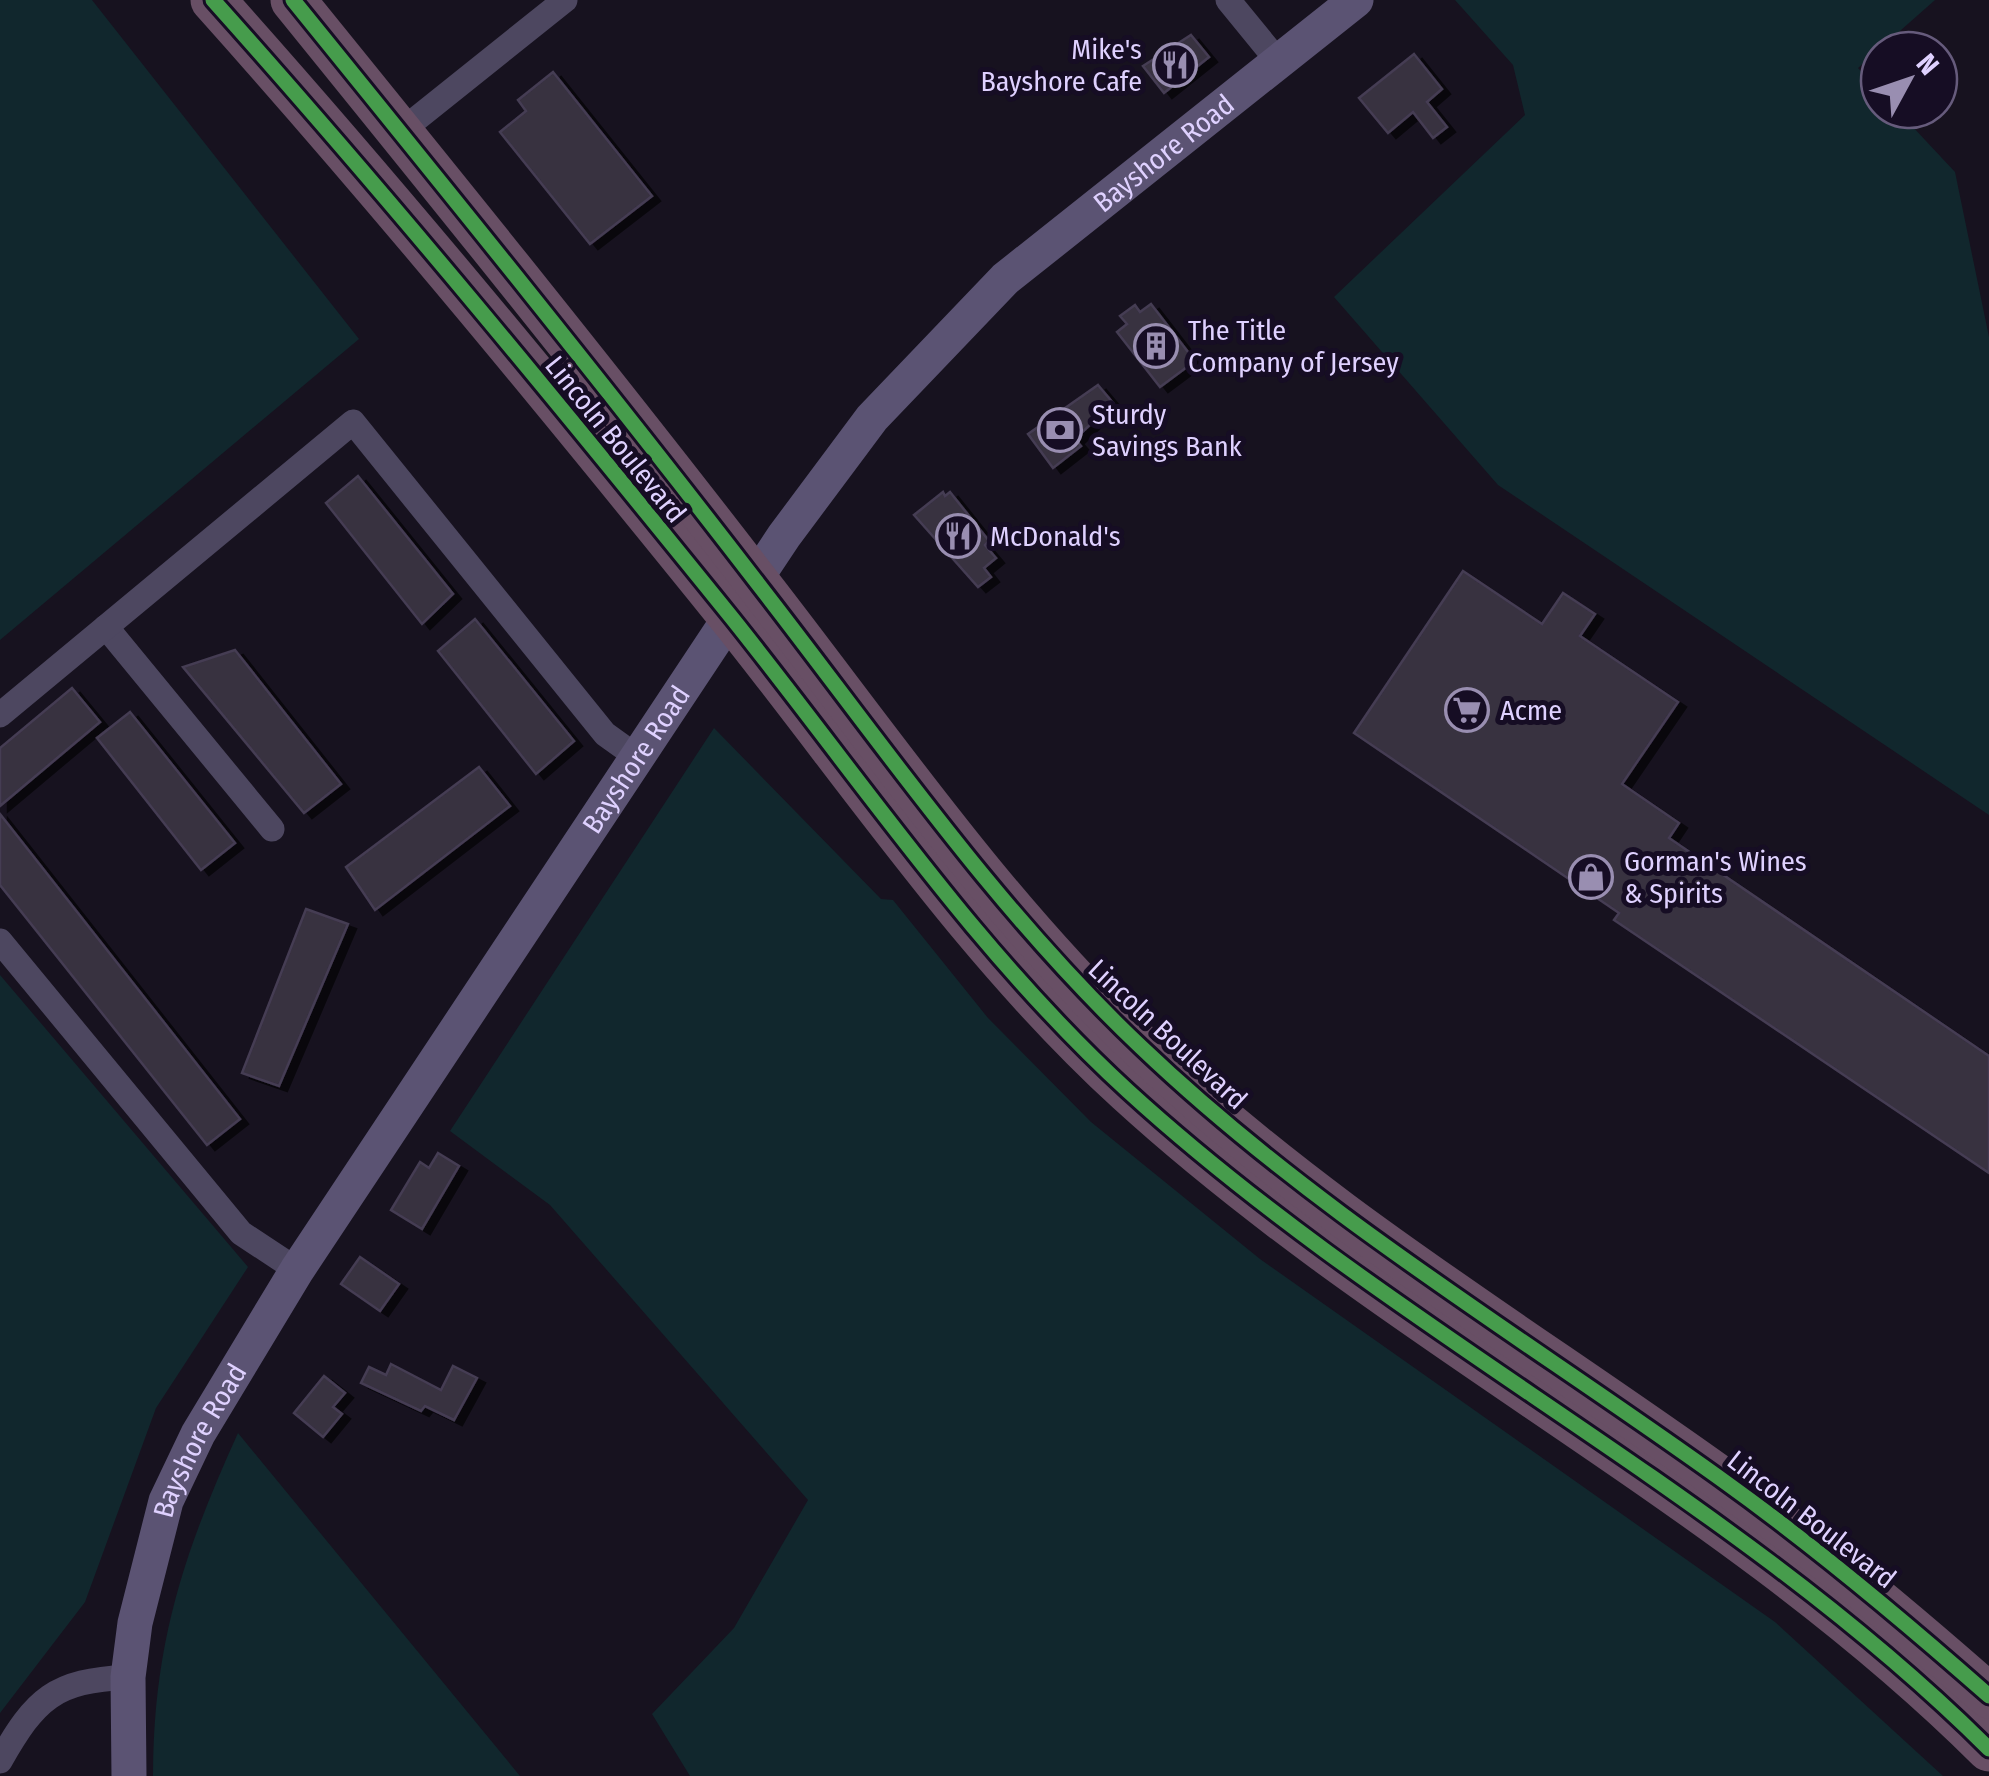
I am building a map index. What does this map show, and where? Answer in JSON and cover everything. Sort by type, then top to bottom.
[{"type":"highway","name":"Lincoln Boulevard","points":[[213,0],[361,166],[730,617],[981,936],[1129,1092],[1227,1176],[1354,1271],[1769,1558],[1876,1644],[1989,1748]]},
{"type":"highway","name":"Lincoln Boulevard","points":[[292,0],[755,579],[1025,926],[1144,1051],[1290,1176],[1429,1278],[1740,1493],[1908,1625],[1989,1696]]},
{"type":"street","points":[[400,132],[565,0]]},
{"type":"street","points":[[1228,0],[1277,60]]},
{"type":"street","name":"Bayshore Road","points":[[129,1776],[128,1676],[138,1606],[166,1501],[220,1394],[755,579],[850,444],[950,333],[1040,250],[1356,0]]},
{"type":"street","points":[[0,715],[353,422],[605,734],[636,757]]},
{"type":"street","points":[[106,627],[272,830]]},
{"type":"street","points":[[0,941],[241,1233],[298,1270]]},
{"type":"street","points":[[0,1761],[25,1718],[53,1694],[80,1679],[128,1676]]},
{"type":"shaded area","points":[[0,0],[92,0],[359,339],[0,640]]},
{"type":"shaded area","points":[[1455,0],[1935,0],[1901,30],[1859,30],[1859,130],[1916,130],[1955,172],[1989,337],[1989,815],[1498,485],[1334,297],[1525,115],[1513,65]]},
{"type":"shaded area","points":[[714,728],[881,899],[893,900],[988,1018],[1091,1122],[1260,1259],[1775,1622],[1943,1776],[690,1776],[652,1714],[734,1628],[808,1500],[550,1205],[450,1131]]},
{"type":"shaded area","points":[[0,975],[248,1267],[156,1408],[85,1602],[0,1713]]},
{"type":"shaded area","points":[[238,1433],[520,1776],[153,1776],[159,1683],[175,1600],[202,1518]]},
{"type":"building","points":[[1191,35],[1209,57],[1164,93],[1143,66]]},
{"type":"building","points":[[1414,54],[1442,89],[1427,102],[1447,127],[1433,138],[1413,112],[1388,133],[1359,98]]},
{"type":"building","points":[[553,72],[652,196],[590,244],[500,132],[526,111],[518,100]]},
{"type":"building","name":"The Title Company of Jersey","points":[[1151,304],[1195,361],[1160,387],[1117,332],[1127,324],[1120,316],[1135,305],[1140,312]]},
{"type":"building","name":"Sturdy Savings Bank","points":[[1098,385],[1113,403],[1075,439],[1081,446],[1053,468],[1028,434]]},
{"type":"building","points":[[358,476],[453,594],[422,624],[326,503]]},
{"type":"building","name":"McDonald's","points":[[943,492],[945,496],[950,492],[989,541],[985,545],[996,558],[984,568],[991,577],[978,587],[914,515]]},
{"type":"building","points":[[1463,571],[1542,624],[1563,593],[1595,614],[1580,636],[1678,702],[1622,784],[1679,823],[1669,838],[1989,1056],[1989,1173],[1614,920],[1619,913],[1354,733]]},
{"type":"building","points":[[475,619],[574,741],[536,774],[438,651]]},
{"type":"building","points":[[235,650],[341,784],[304,813],[183,667]]},
{"type":"building","points":[[72,688],[100,722],[0,806],[0,748]]},
{"type":"building","points":[[130,712],[235,843],[201,870],[97,738]]},
{"type":"building","points":[[479,767],[510,806],[375,910],[346,867]]},
{"type":"building","points":[[0,814],[240,1119],[207,1145],[0,885]]},
{"type":"building","points":[[306,909],[348,924],[279,1086],[242,1073]]},
{"type":"building","points":[[438,1153],[459,1166],[422,1229],[391,1210],[420,1162],[429,1168]]},
{"type":"building","points":[[360,1257],[399,1284],[380,1311],[341,1284]]},
{"type":"building","points":[[391,1364],[441,1390],[453,1366],[477,1378],[454,1420],[425,1406],[421,1411],[361,1383],[369,1367],[386,1375]]},
{"type":"building","points":[[324,1376],[345,1393],[333,1407],[342,1414],[323,1437],[294,1413]]},
{"type":"cycle path","points":[[213,0],[541,383],[732,618],[921,862],[1020,981],[1073,1037],[1128,1091],[1231,1179],[1339,1261],[1783,1572],[1889,1657],[1989,1749]]},
{"type":"cycle path","points":[[293,0],[646,440],[943,826],[1088,995],[1209,1108],[1279,1166],[1426,1275],[1759,1507],[1860,1586],[1989,1696]]},
{"type":"place","name":"Mike's Bayshore Cafe","points":[[1175,65]]},
{"type":"place","name":"The Title Company of Jersey","points":[[1156,346]]},
{"type":"place","name":"Sturdy Savings Bank","points":[[1060,430]]},
{"type":"place","name":"McDonald's","points":[[958,536]]},
{"type":"place","name":"Acme","points":[[1467,710]]},
{"type":"place","name":"Gorman's Wines & Spirits","points":[[1591,877]]}]
